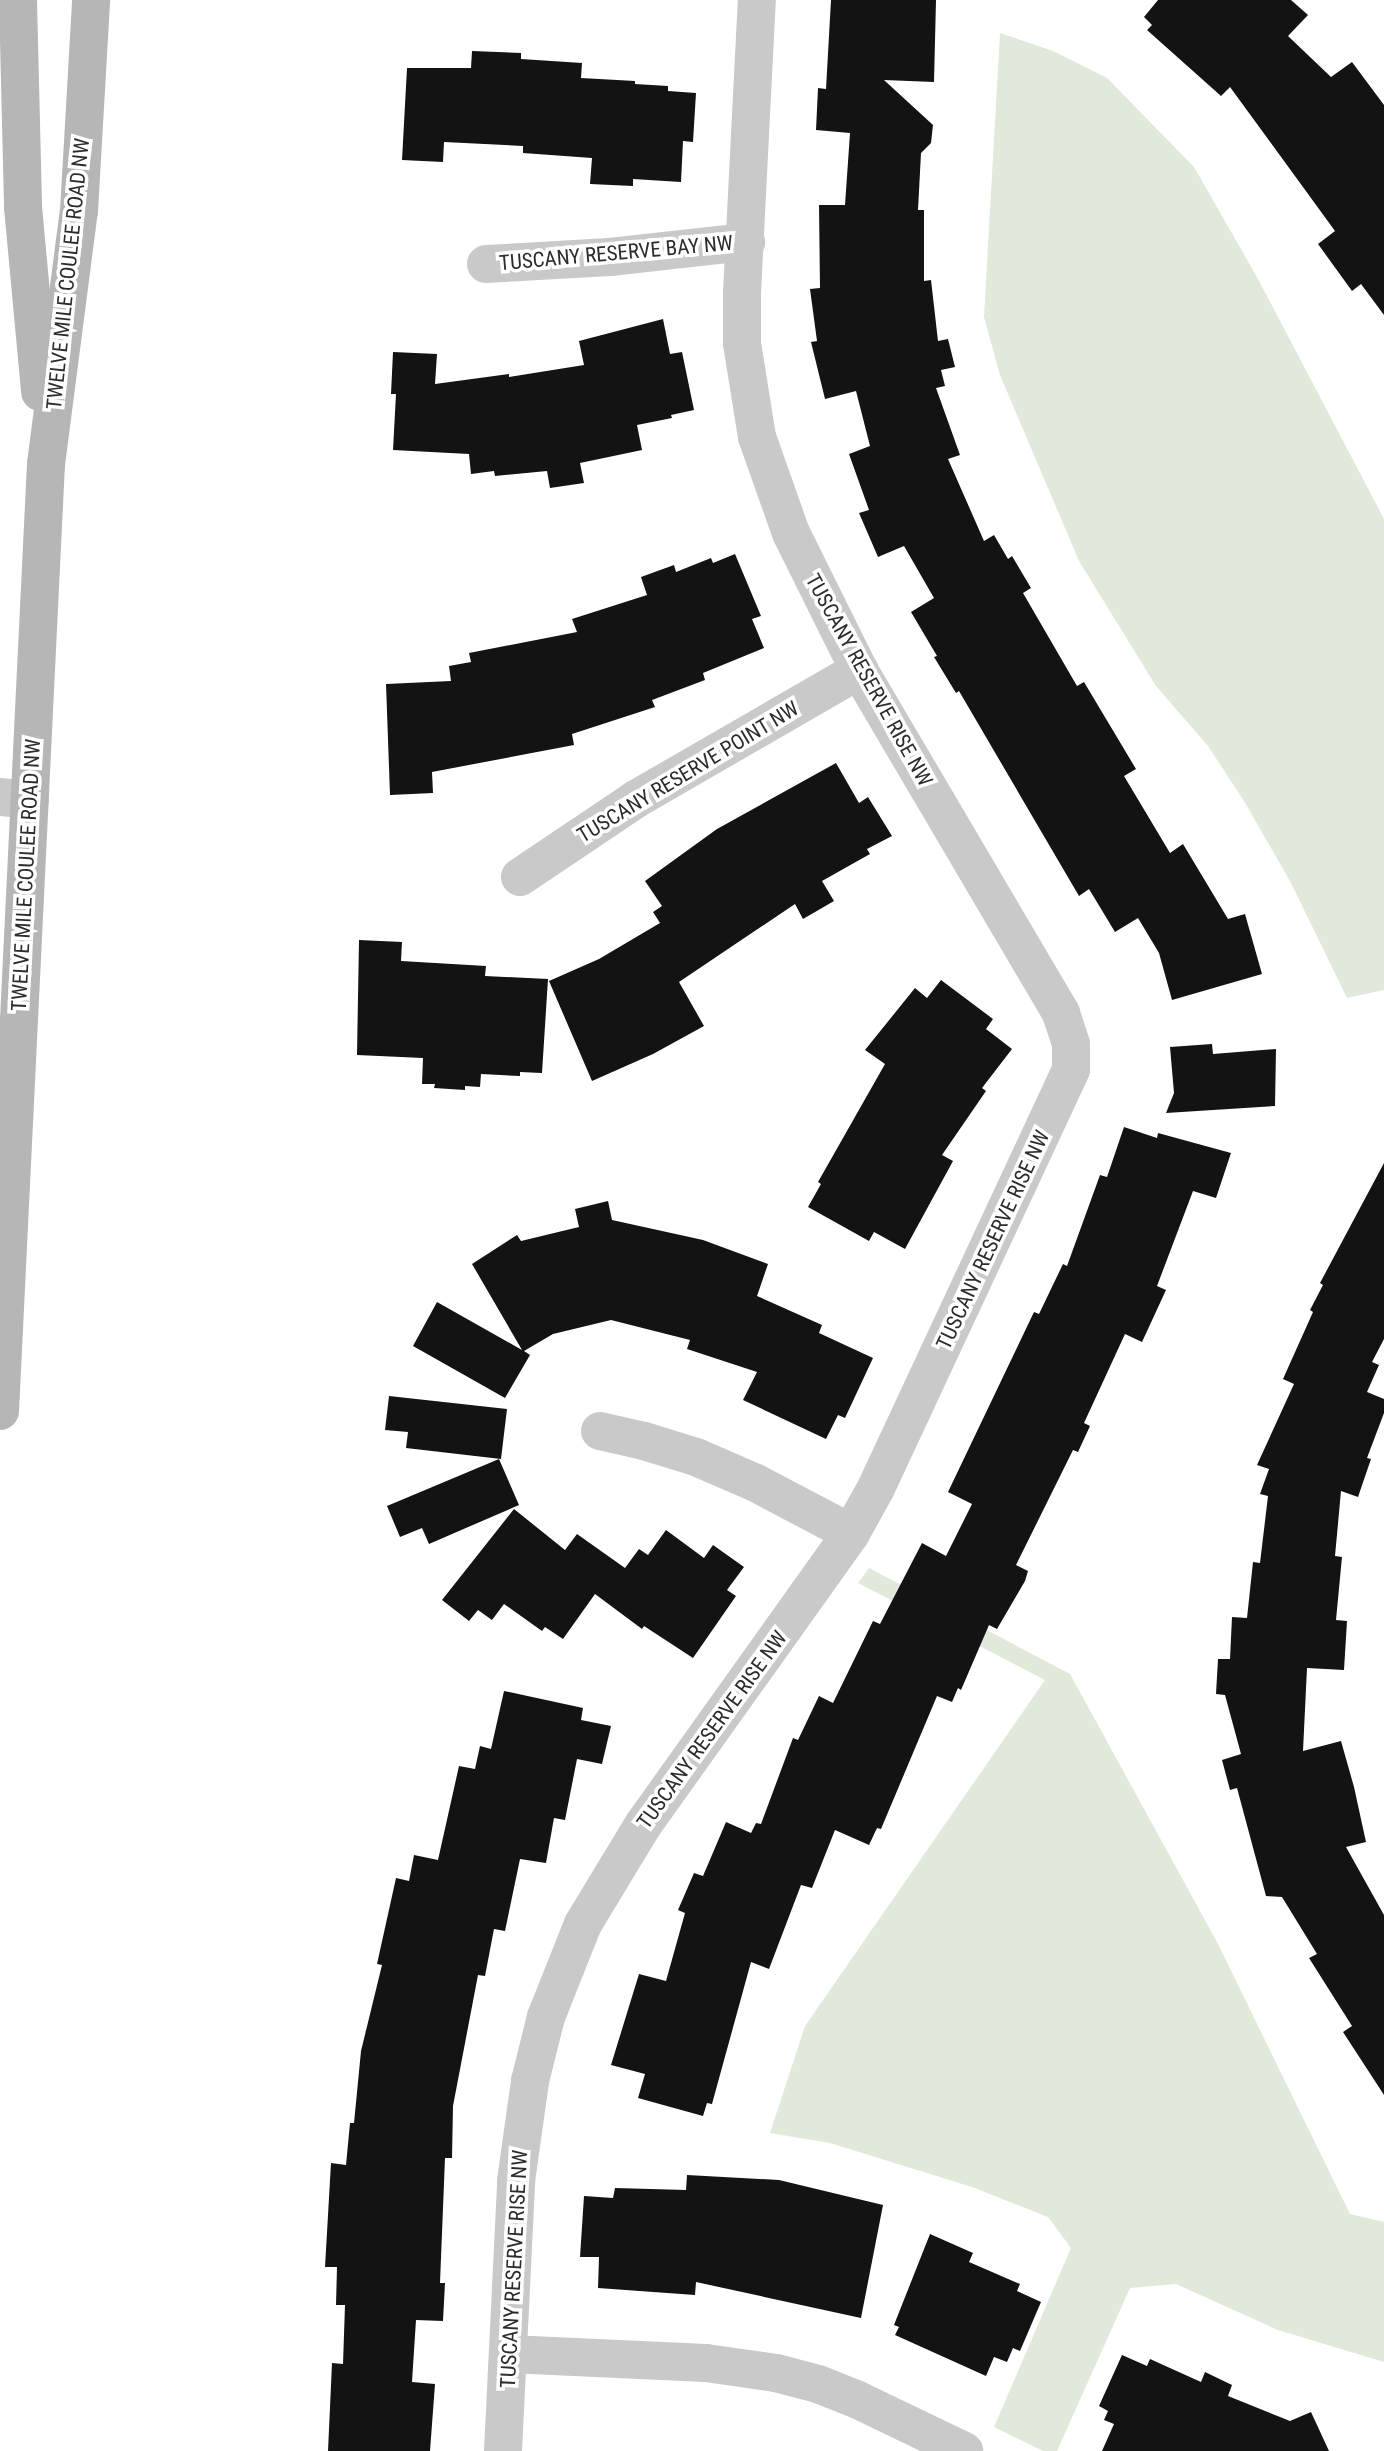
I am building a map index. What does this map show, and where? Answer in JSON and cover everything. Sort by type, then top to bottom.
[{"type":"street","name":"TWELVE MILE COULEE ROAD NW","points":[[18,0],[23,207],[46,464]]},
{"type":"street","name":"TUSCANY RESERVE RISE NW","points":[[503,2451],[516,2181],[530,2081],[546,2017],[583,1924],[643,1825],[850,1533],[876,1488],[1063,1091],[1072,1056],[1068,1028],[1061,1013],[859,670],[791,533],[757,437],[743,343],[757,0]]},
{"type":"street","name":"TWELVE MILE COULEE ROAD NW","points":[[0,1412],[15,798],[46,464],[79,211],[93,10]]},
{"type":"street","name":"TUSCANY RESERVE BAY NW","points":[[486,264],[610,257],[746,242]]},
{"type":"street","name":"TUSCANY RESERVE POINT NW","points":[[520,877],[636,799],[859,670]]},
{"type":"street","points":[[600,1431],[696,1457],[756,1483],[850,1533]]},
{"type":"street","points":[[509,2354],[706,2363],[776,2373],[818,2384],[858,2400],[964,2451]]},
{"type":"green space","points":[[1000,33],[1053,51],[1107,78],[1194,167],[1258,279],[1384,519],[1384,990],[1347,998],[1291,883],[1244,801],[1208,746],[1156,686],[1079,561],[1000,375],[984,317]]},
{"type":"green space","points":[[869,1568],[1070,1674],[1217,1942],[1350,2214],[1384,2222],[1384,2362],[1278,2330],[1176,2284],[1130,2288],[1057,2451],[1043,2451],[994,2427],[1071,2248],[1048,2217],[972,2187],[830,2143],[770,2133],[805,2026],[1045,1680],[858,1583]]},
{"type":"building","points":[[831,0],[936,0],[934,82],[884,80],[933,125],[931,143],[921,153],[918,210],[924,210],[924,281],[931,280],[938,341],[948,339],[955,367],[941,370],[945,386],[936,388],[960,455],[948,459],[984,541],[994,535],[1008,559],[1012,556],[1031,588],[1023,593],[1077,686],[1084,682],[1136,769],[1124,776],[1170,853],[1183,844],[1228,919],[1245,914],[1262,974],[1172,1000],[1159,953],[1138,918],[1115,932],[1089,889],[1079,896],[959,691],[956,693],[934,657],[937,656],[911,612],[934,598],[904,546],[878,557],[859,513],[869,510],[849,454],[870,446],[856,391],[825,399],[811,342],[817,341],[810,289],[820,288],[819,205],[845,205],[850,133],[816,130],[818,88],[826,89]]},
{"type":"building","points":[[1158,0],[1291,0],[1308,15],[1288,36],[1331,77],[1352,62],[1384,105],[1384,315],[1361,284],[1352,291],[1318,244],[1335,231],[1230,87],[1221,96],[1147,30],[1152,25],[1144,17]]},
{"type":"building","points":[[472,51],[521,53],[521,59],[582,63],[581,78],[635,81],[635,84],[668,86],[668,91],[696,93],[693,142],[683,141],[681,182],[633,179],[633,186],[590,184],[592,158],[523,153],[523,146],[444,142],[443,162],[402,160],[407,68],[471,68]]},
{"type":"building","points":[[663,319],[670,354],[682,352],[694,410],[671,415],[672,418],[637,425],[642,450],[580,463],[584,483],[550,488],[547,471],[495,476],[494,471],[471,474],[469,454],[393,450],[396,394],[391,394],[393,352],[437,354],[435,384],[509,374],[509,377],[584,365],[579,341]]},
{"type":"building","points":[[735,554],[761,616],[752,619],[764,648],[703,673],[705,680],[652,700],[655,707],[572,734],[574,745],[432,772],[433,793],[390,795],[386,684],[451,681],[449,666],[471,662],[469,653],[577,632],[572,619],[647,595],[641,577],[674,565],[676,572],[711,558],[713,563]]},
{"type":"building","points":[[836,763],[859,803],[868,797],[892,836],[867,849],[870,854],[822,881],[834,901],[803,919],[795,904],[679,982],[704,1026],[653,1054],[592,1081],[549,981],[599,959],[660,923],[653,912],[662,906],[645,881],[717,829]]},
{"type":"building","points":[[359,940],[402,942],[401,961],[486,966],[485,976],[548,979],[542,1073],[520,1072],[520,1076],[481,1074],[480,1087],[465,1086],[465,1090],[434,1088],[435,1084],[422,1084],[423,1058],[357,1055]]},
{"type":"building","points":[[941,980],[993,1019],[986,1029],[1012,1049],[982,1088],[986,1091],[942,1155],[953,1161],[905,1249],[874,1232],[869,1241],[808,1207],[821,1184],[818,1182],[885,1064],[865,1050],[915,988],[927,998]]},
{"type":"building","points":[[1212,1044],[1213,1054],[1276,1049],[1275,1106],[1166,1113],[1174,1093],[1170,1047]]},
{"type":"building","points":[[1124,1127],[1157,1138],[1158,1133],[1231,1153],[1216,1198],[1193,1191],[1157,1286],[1166,1290],[1142,1342],[1125,1334],[1084,1423],[1090,1426],[1078,1452],[1073,1450],[1016,1565],[1028,1571],[1025,1581],[997,1629],[989,1625],[961,1690],[958,1688],[952,1702],[937,1696],[881,1829],[877,1828],[869,1845],[835,1830],[812,1888],[801,1885],[769,1969],[751,1962],[712,2104],[707,2103],[703,2116],[638,2098],[645,2074],[611,2065],[639,1974],[666,1981],[685,1913],[678,1910],[694,1873],[703,1876],[726,1822],[751,1833],[756,1823],[761,1824],[793,1738],[798,1740],[819,1696],[833,1703],[873,1621],[880,1624],[922,1543],[946,1556],[972,1504],[948,1492],[1034,1312],[1039,1314],[1063,1264],[1067,1266],[1100,1175],[1107,1177]]},
{"type":"building","points":[[1384,1163],[1384,1339],[1372,1362],[1379,1365],[1367,1392],[1384,1399],[1384,1413],[1367,1458],[1371,1459],[1358,1497],[1341,1491],[1335,1556],[1342,1557],[1336,1620],[1347,1621],[1344,1670],[1307,1668],[1303,1751],[1341,1741],[1354,1787],[1366,1842],[1346,1847],[1384,1915],[1384,2095],[1343,2032],[1352,2026],[1309,1958],[1317,1954],[1282,1897],[1266,1896],[1237,1788],[1230,1790],[1222,1760],[1241,1754],[1225,1695],[1216,1694],[1218,1659],[1230,1659],[1232,1617],[1247,1618],[1253,1562],[1260,1563],[1268,1496],[1260,1494],[1269,1469],[1257,1465],[1294,1384],[1283,1379],[1313,1312],[1310,1310],[1323,1285],[1320,1283]]},
{"type":"building","points":[[608,1201],[612,1220],[703,1240],[768,1264],[757,1296],[822,1325],[819,1333],[873,1358],[845,1418],[838,1415],[826,1439],[743,1400],[757,1372],[687,1349],[690,1340],[611,1320],[553,1334],[524,1351],[530,1355],[505,1398],[413,1346],[437,1302],[522,1350],[472,1264],[517,1235],[521,1241],[579,1227],[575,1209]]},
{"type":"building","points":[[389,1396],[507,1409],[501,1459],[406,1448],[408,1432],[385,1430]]},
{"type":"building","points":[[499,1459],[519,1505],[429,1544],[422,1528],[400,1537],[387,1506]]},
{"type":"building","points":[[514,1509],[565,1550],[577,1534],[625,1568],[639,1549],[648,1555],[666,1530],[704,1558],[713,1545],[744,1567],[727,1590],[736,1596],[693,1658],[644,1626],[642,1629],[595,1594],[563,1639],[545,1627],[542,1631],[504,1604],[492,1620],[478,1610],[469,1621],[442,1600]]},
{"type":"building","points":[[504,1691],[583,1708],[581,1720],[611,1726],[602,1764],[577,1759],[565,1820],[554,1818],[546,1863],[520,1859],[505,1931],[494,1929],[485,1976],[478,1975],[453,2106],[452,2158],[445,2158],[440,2283],[445,2283],[443,2321],[416,2320],[412,2382],[435,2384],[430,2451],[328,2451],[332,2363],[343,2364],[345,2305],[336,2305],[337,2267],[325,2267],[331,2163],[346,2165],[350,2123],[354,2123],[361,2051],[382,1965],[377,1964],[396,1878],[409,1881],[414,1855],[438,1860],[459,1766],[475,1769],[480,1746],[491,1749]]},
{"type":"building","points":[[687,2175],[779,2180],[883,2205],[861,2318],[696,2282],[695,2295],[598,2288],[599,2257],[580,2257],[584,2196],[613,2198],[615,2188],[686,2190]]},
{"type":"building","points":[[930,2234],[973,2253],[969,2262],[1020,2284],[1017,2291],[1041,2302],[1020,2351],[1013,2348],[1007,2362],[994,2357],[986,2376],[895,2335],[899,2327],[894,2325]]},
{"type":"building","points":[[1122,2355],[1147,2366],[1150,2359],[1201,2382],[1205,2372],[1232,2385],[1228,2396],[1290,2421],[1311,2412],[1329,2451],[1102,2451],[1114,2424],[1104,2420],[1108,2411],[1099,2406]]}]
